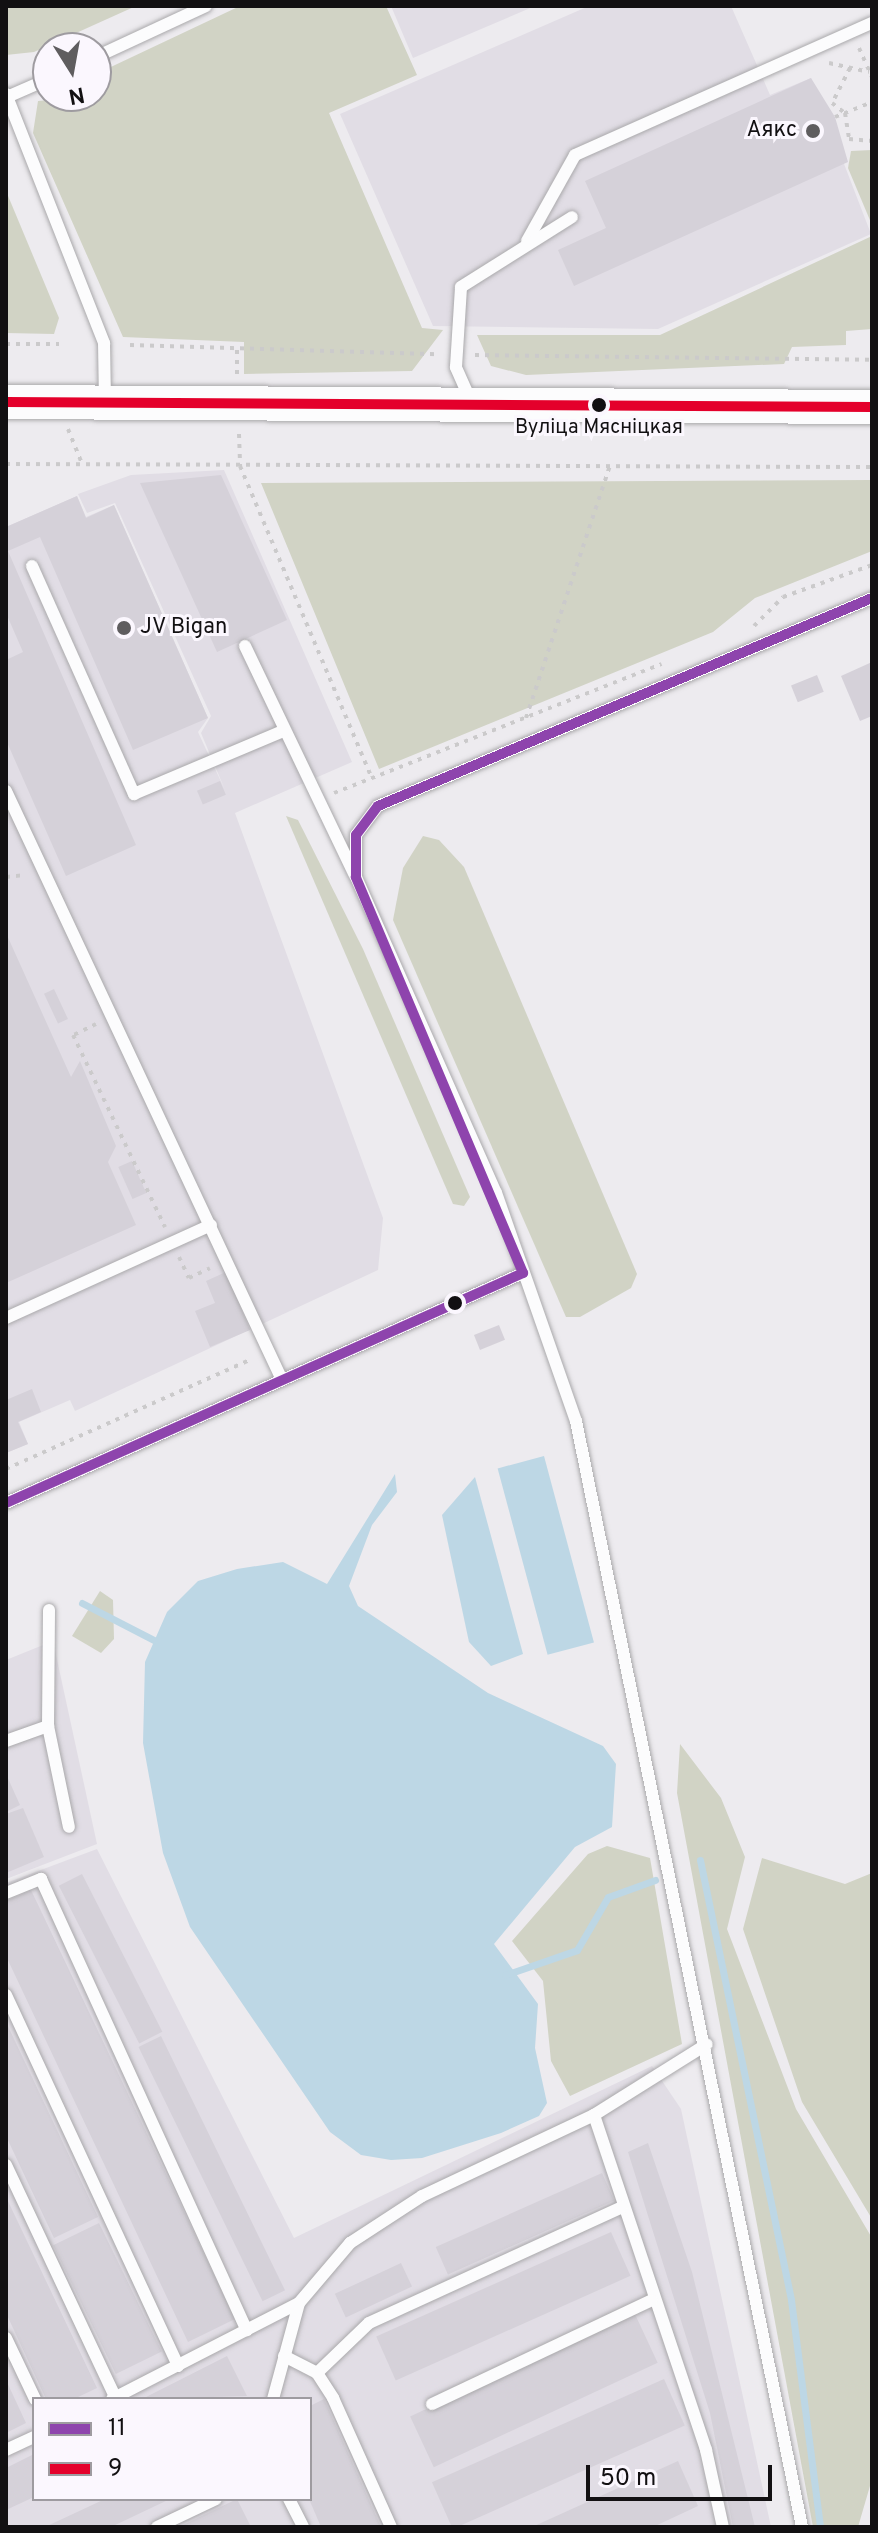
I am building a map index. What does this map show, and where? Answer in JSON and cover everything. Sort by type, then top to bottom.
[{"type":"main road","points":[[6,402],[872,407]]},
{"type":"lane","points":[[112,50],[206,6]]},
{"type":"lane","points":[[527,241],[575,155],[872,23]]},
{"type":"lane","points":[[32,86],[7,96],[104,343],[105,402]]},
{"type":"lane","points":[[473,406],[456,354],[461,287],[527,241],[572,217]]},
{"type":"lane","points":[[32,566],[134,794],[283,731]]},
{"type":"lane","points":[[356,877],[356,835],[378,806],[872,598]]},
{"type":"lane","points":[[245,646],[283,731],[356,877],[523,1273],[576,1421],[707,2044],[802,2527]]},
{"type":"lane","points":[[6,791],[282,1380]]},
{"type":"lane","points":[[6,1318],[211,1225]]},
{"type":"lane","points":[[6,1503],[523,1273]]},
{"type":"lane","points":[[49,1610],[48,1726],[69,1827]]},
{"type":"lane","points":[[6,1741],[48,1726]]},
{"type":"lane","points":[[6,1893],[41,1879],[247,2330]]},
{"type":"lane","points":[[6,1995],[178,2366]]},
{"type":"lane","points":[[115,2397],[299,2303],[350,2243],[422,2196],[594,2115],[707,2044]]},
{"type":"lane","points":[[594,2115],[652,2300],[706,2450],[723,2527]]},
{"type":"lane","points":[[6,2165],[113,2397]]},
{"type":"lane","points":[[317,2373],[369,2323],[622,2207]]},
{"type":"lane","points":[[432,2404],[652,2300]]},
{"type":"lane","points":[[274,2397],[299,2303]]},
{"type":"lane","points":[[6,2338],[34,2397]]},
{"type":"lane","points":[[284,2356],[317,2373],[391,2527]]},
{"type":"lane","points":[[6,2450],[32,2438]]},
{"type":"lane","points":[[157,2527],[212,2501]]},
{"type":"lane","points":[[290,2501],[302,2527]]},
{"type":"path","points":[[869,72],[850,68],[832,103],[845,113],[849,139],[872,141]]},
{"type":"path","points":[[835,117],[872,102]]},
{"type":"path","points":[[6,344],[59,344]]},
{"type":"path","points":[[130,345],[456,354],[872,360]]},
{"type":"path","points":[[237,348],[237,377]]},
{"type":"path","points":[[238,431],[240,466],[372,779]]},
{"type":"path","points":[[6,464],[872,467]]},
{"type":"path","points":[[526,718],[610,466]]},
{"type":"path","points":[[737,634],[783,597],[872,565]]},
{"type":"path","points":[[316,799],[667,662]]},
{"type":"path","points":[[6,1469],[269,1351]]},
{"type":"shaded area","points":[[6,6],[136,6],[78,32],[32,32],[32,52],[6,55]]},
{"type":"shaded area","points":[[240,6],[386,6],[417,75],[329,113],[422,328],[443,330],[412,371],[244,374],[244,342],[123,337],[33,133],[36,112],[112,112],[112,66]]},
{"type":"shaded area","points":[[391,6],[535,6],[413,58]]},
{"type":"shaded area","points":[[589,6],[731,6],[770,95],[811,78],[871,234],[658,329],[433,326],[340,114]]},
{"type":"shaded area","points":[[872,150],[872,225],[848,168],[851,151]]},
{"type":"shaded area","points":[[6,191],[59,318],[54,334],[6,333]]},
{"type":"shaded area","points":[[872,236],[872,329],[846,331],[846,345],[792,347],[784,364],[526,375],[491,366],[477,335],[660,335]]},
{"type":"shaded area","points":[[224,470],[352,762],[235,813],[383,1218],[378,1270],[75,1411],[70,1400],[19,1422],[28,1444],[6,1453],[6,527],[77,496],[86,517],[114,505],[208,718],[198,732],[225,790],[201,733],[211,716],[115,503],[87,513],[78,494],[131,475]]},
{"type":"shaded area","points":[[872,480],[872,551],[755,598],[713,632],[379,769],[261,483]]},
{"type":"shaded area","points":[[286,816],[298,820],[363,949],[470,1197],[464,1206],[453,1204]]},
{"type":"shaded area","points":[[423,836],[439,840],[464,867],[637,1274],[631,1288],[580,1317],[566,1317],[393,920],[403,868]]},
{"type":"shaded area","points":[[100,1591],[113,1600],[114,1639],[101,1653],[72,1636]]},
{"type":"shaded area","points":[[53,1641],[97,1844],[6,1879],[6,1660]]},
{"type":"shaded area","points":[[680,1744],[721,1798],[745,1857],[727,1929],[796,2109],[872,2238],[872,2479],[858,2527],[813,2527],[677,1793]]},
{"type":"shaded area","points":[[607,1846],[650,1858],[682,2044],[570,2096],[551,2061],[543,1981],[512,1941],[588,1854]]},
{"type":"shaded area","points":[[97,1849],[294,2238],[652,2066],[681,2109],[771,2527],[6,2527],[6,1883]]},
{"type":"shaded area","points":[[762,1858],[845,1884],[872,1873],[872,2219],[802,2102],[743,1929]]},
{"type":"water","points":[[544,1456],[594,1642],[548,1655],[498,1468]]},
{"type":"water","points":[[395,1474],[397,1492],[372,1525],[349,1586],[358,1606],[488,1693],[603,1746],[616,1764],[612,1827],[575,1847],[494,1944],[538,2004],[535,2048],[547,2103],[539,2116],[501,2133],[422,2158],[391,2160],[361,2155],[330,2132],[190,1927],[163,1853],[143,1743],[145,1662],[167,1612],[198,1581],[237,1569],[283,1562],[327,1584]]},
{"type":"water","points":[[475,1477],[523,1654],[491,1666],[469,1642],[442,1515]]},
{"type":"building","points":[[811,78],[835,117],[848,162],[574,286],[558,250],[606,228],[585,181]]},
{"type":"building","points":[[221,475],[287,620],[217,652],[140,483]]},
{"type":"building","points":[[77,496],[86,518],[114,505],[208,718],[133,750],[40,537],[8,551],[136,845],[66,876],[6,740],[6,660],[23,652],[6,613],[6,527]]},
{"type":"building","points":[[872,662],[872,716],[860,721],[841,676]]},
{"type":"building","points":[[817,675],[824,692],[798,702],[791,685]]},
{"type":"building","points":[[220,781],[226,795],[203,805],[197,791]]},
{"type":"building","points":[[6,933],[71,1077],[80,1061],[116,1146],[108,1162],[136,1225],[6,1283]]},
{"type":"building","points":[[54,989],[68,1019],[58,1024],[44,994]]},
{"type":"building","points":[[132,1161],[146,1193],[133,1199],[118,1167]]},
{"type":"building","points":[[226,1272],[250,1330],[210,1347],[195,1311],[215,1303],[206,1281]]},
{"type":"building","points":[[499,1325],[505,1340],[480,1350],[474,1335]]},
{"type":"building","points":[[32,1389],[41,1412],[18,1422],[28,1444],[6,1453],[6,1400]]},
{"type":"building","points":[[6,1774],[20,1805],[6,1812]]},
{"type":"building","points":[[23,1808],[44,1857],[6,1873],[6,1814]]},
{"type":"building","points":[[82,1874],[162,2032],[139,2044],[59,1886]]},
{"type":"building","points":[[31,1890],[235,2319],[188,2342],[6,1956],[6,1901]]},
{"type":"building","points":[[6,2022],[98,2217],[54,2238],[6,2136]]},
{"type":"building","points":[[161,2036],[285,2290],[263,2301],[139,2047]]},
{"type":"building","points":[[648,2143],[692,2272],[755,2527],[733,2527],[710,2413],[628,2152]]},
{"type":"building","points":[[602,2173],[614,2200],[448,2274],[436,2247]]},
{"type":"building","points":[[6,2197],[97,2388],[78,2397],[45,2397],[6,2313]]},
{"type":"building","points":[[99,2223],[162,2352],[116,2374],[53,2245]]},
{"type":"building","points":[[611,2232],[631,2276],[396,2380],[376,2337]]},
{"type":"building","points":[[401,2263],[412,2287],[346,2317],[335,2294]]},
{"type":"building","points":[[634,2312],[658,2363],[434,2467],[410,2416]]},
{"type":"building","points":[[227,2356],[247,2396],[212,2397],[146,2397]]},
{"type":"building","points":[[664,2379],[685,2426],[457,2527],[452,2527],[432,2482]]},
{"type":"building","points":[[6,2380],[26,2423],[6,2433]]},
{"type":"building","points":[[324,2399],[381,2527],[321,2527],[310,2501],[312,2405]]},
{"type":"building","points":[[32,2455],[32,2498],[6,2510],[6,2468]]},
{"type":"building","points":[[678,2461],[698,2506],[653,2527],[532,2527]]},
{"type":"building","points":[[101,2501],[166,2501],[111,2527],[45,2527]]},
{"type":"building","points":[[238,2501],[251,2527],[179,2527]]},
{"type":"waterway","points":[[82,1603],[154,1640]]},
{"type":"waterway","points":[[700,1860],[791,2300],[820,2527]]},
{"type":"waterway","points":[[505,1975],[577,1950],[608,1897],[655,1880]]},
{"type":"transit line","name":"9","points":[[6,402],[872,407]]},
{"type":"transit line","name":"11","points":[[523,1273],[356,877],[356,835],[378,806],[872,598]]},
{"type":"transit line","name":"11","points":[[6,1503],[523,1273]]},
{"type":"place","name":"Аякс","points":[[813,131]]},
{"type":"place","name":"Вуліца Мясніцкая","points":[[599,405]]},
{"type":"place","name":"JV Bigan","points":[[124,628]]}]
